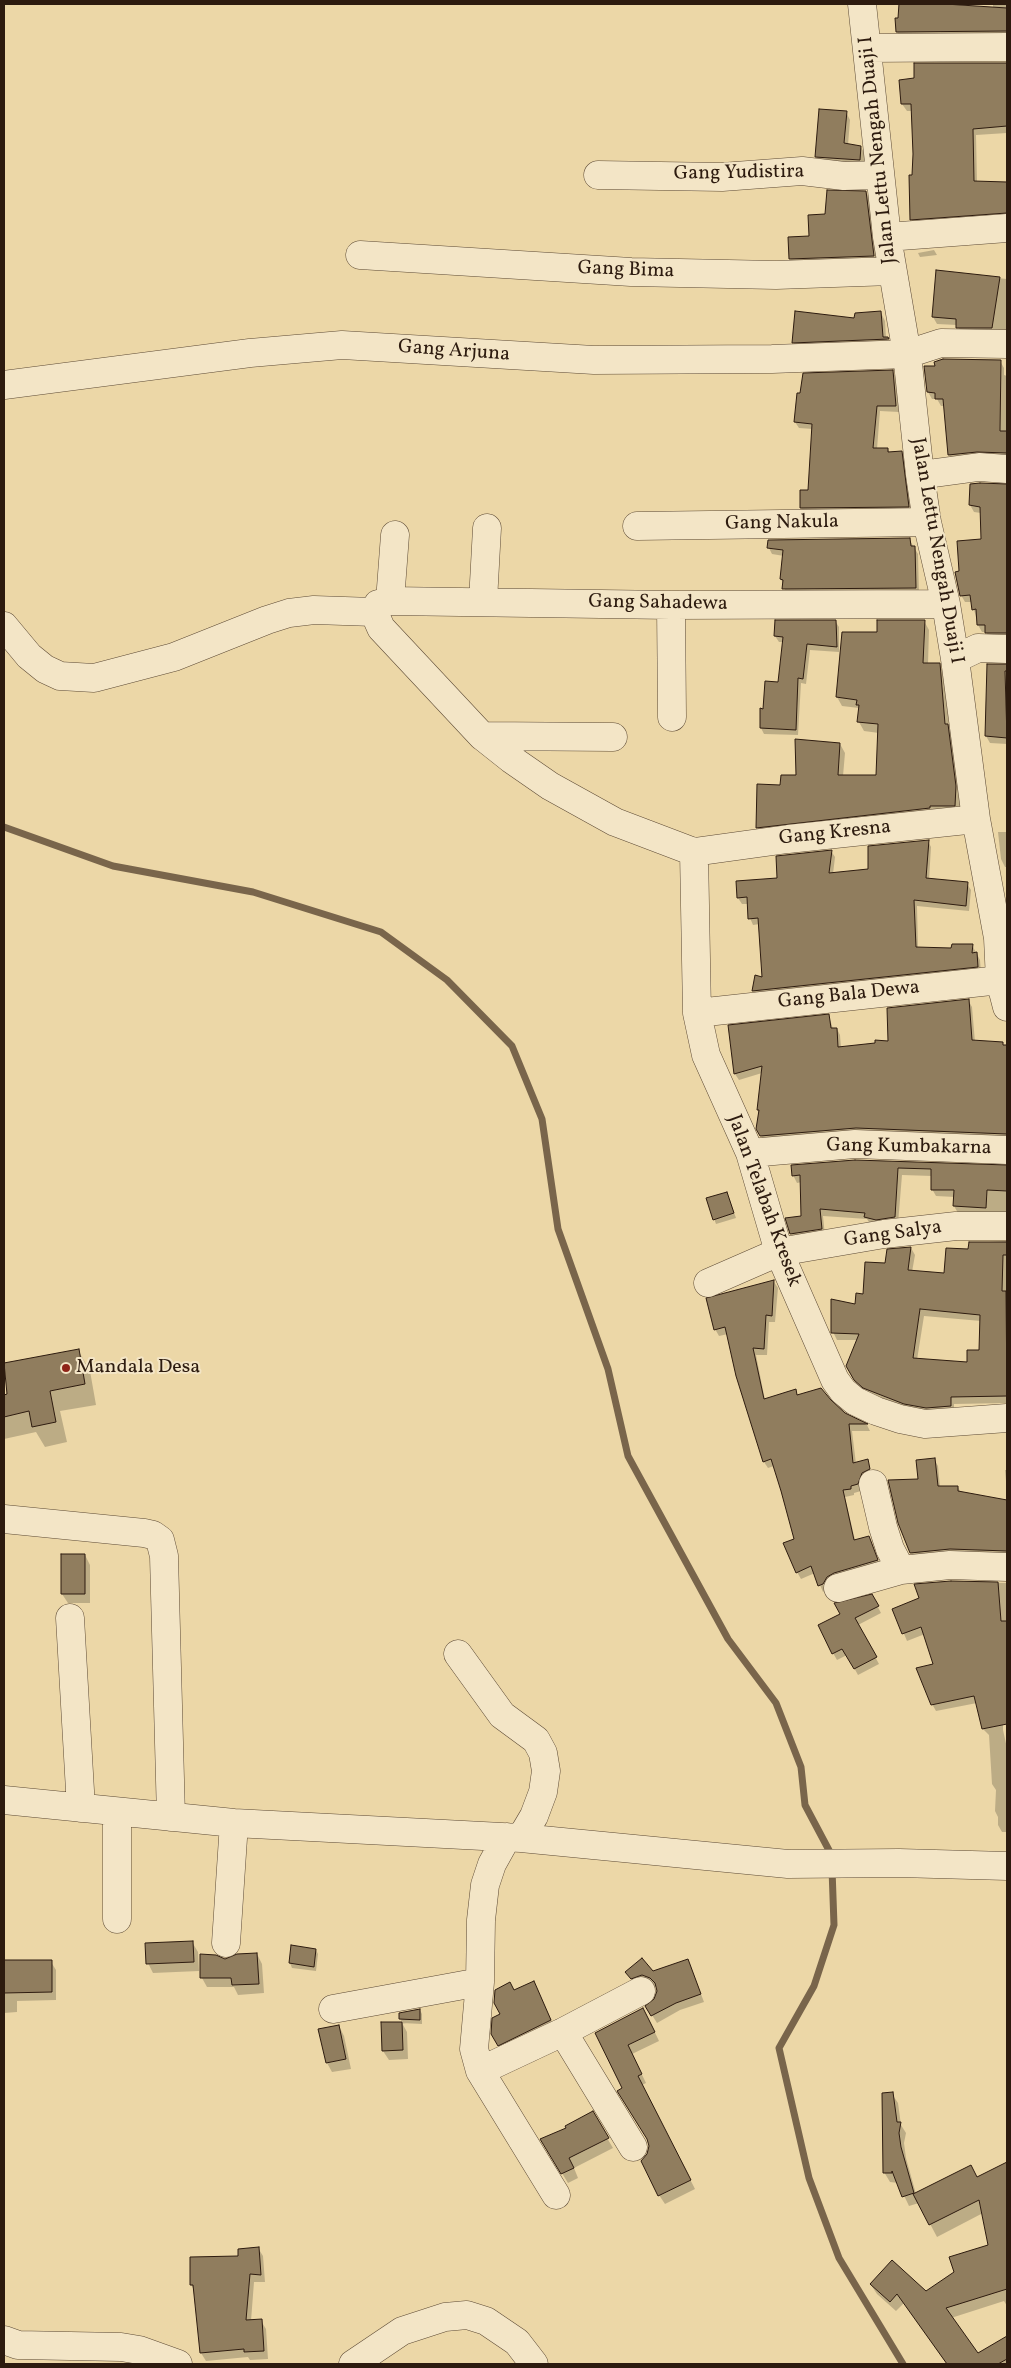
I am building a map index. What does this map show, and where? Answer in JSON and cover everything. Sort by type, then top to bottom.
[{"type":"street","name":"Jalan Lettu Nengah Duaji I","points":[[862,4],[887,237],[907,354],[920,475],[927,522],[946,604],[955,659],[976,819],[1002,937],[1000,980],[1007,1007]]},
{"type":"street","points":[[868,48],[1007,47]]},
{"type":"street","name":"Gang Yudistira","points":[[598,175],[722,177],[802,171],[844,176],[880,174]]},
{"type":"street","points":[[887,237],[1007,228]]},
{"type":"street","name":"Gang Bima","points":[[360,255],[631,272],[776,275],[892,271]]},
{"type":"street","name":"Gang Arjuna","points":[[4,385],[250,353],[342,345],[594,360],[772,359],[907,354],[942,343],[1007,344]]},
{"type":"street","points":[[920,475],[979,467],[1007,469]]},
{"type":"street","name":"Gang Nakula","points":[[637,526],[927,522]]},
{"type":"street","points":[[483,601],[487,528]]},
{"type":"street","points":[[395,535],[382,607],[381,628],[482,736],[511,760],[550,786],[615,822],[694,852]]},
{"type":"street","name":"Gang Sahadewa","points":[[4,626],[29,656],[45,669],[60,676],[94,678],[174,657],[289,613],[314,610],[483,601],[671,605],[946,604]]},
{"type":"street","points":[[671,605],[672,718]]},
{"type":"street","points":[[955,659],[978,648],[1007,649]]},
{"type":"street","points":[[482,736],[613,737]]},
{"type":"street","name":"Gang Kresna","points":[[694,852],[788,839],[976,819]]},
{"type":"street","name":"Jalan Telabah Kresek","points":[[694,852],[696,862],[697,1013],[706,1055],[750,1153],[779,1252],[835,1380],[843,1391],[856,1402],[892,1417],[925,1424],[1007,1418]]},
{"type":"street","name":"Gang Bala Dewa","points":[[697,1013],[1000,980]]},
{"type":"street","name":"Gang Kumbakarna","points":[[750,1153],[855,1144],[1007,1150]]},
{"type":"street","name":"Gang Salya","points":[[708,1283],[779,1252],[884,1234],[956,1226],[1007,1226]]},
{"type":"street","points":[[873,1484],[887,1542],[901,1570]]},
{"type":"street","points":[[4,1519],[144,1533],[153,1535],[160,1540],[164,1556],[171,1817]]},
{"type":"street","points":[[838,1588],[901,1570],[950,1565],[1007,1567]]},
{"type":"street","points":[[70,1618],[81,1808]]},
{"type":"street","points":[[458,1654],[502,1715],[536,1740],[543,1753],[546,1771],[543,1792],[534,1816],[492,1864],[485,1885],[480,1920],[480,1982],[474,2049],[480,2071],[556,2195]]},
{"type":"street","points":[[4,1800],[234,1823],[514,1838],[788,1864],[899,1863],[1007,1866]]},
{"type":"street","points":[[117,1812],[117,1918]]},
{"type":"street","points":[[226,1943],[234,1823]]},
{"type":"street","points":[[333,2009],[480,1982]]},
{"type":"street","points":[[480,2071],[563,2032],[641,1991]]},
{"type":"street","points":[[563,2032],[633,2147]]},
{"type":"street","points":[[353,2364],[402,2331],[445,2317],[466,2315],[486,2321],[517,2342],[534,2364]]},
{"type":"street","points":[[4,2340],[18,2345],[121,2347],[139,2350],[178,2364]]},
{"type":"building","points":[[899,4],[945,4],[1007,8],[1007,31],[896,32],[895,18],[898,18]]},
{"type":"building","points":[[914,63],[1007,63],[1007,126],[973,129],[974,181],[1007,182],[1007,213],[910,220],[909,175],[912,175],[913,154],[911,104],[901,104],[899,80],[914,78]]},
{"type":"building","points":[[819,109],[847,111],[844,143],[861,146],[860,160],[815,157]]},
{"type":"building","points":[[827,190],[866,191],[874,256],[789,259],[788,237],[809,236],[808,215],[825,214]]},
{"type":"building","points":[[936,270],[1000,277],[992,328],[956,328],[956,319],[932,317]]},
{"type":"building","points":[[795,311],[854,318],[855,313],[881,311],[883,337],[888,337],[889,339],[792,343]]},
{"type":"building","points":[[943,359],[1001,360],[1000,431],[1007,431],[1007,453],[977,452],[948,455],[943,399],[935,399],[935,393],[927,392],[924,366],[935,366],[934,362]]},
{"type":"building","points":[[893,370],[896,406],[877,406],[873,448],[888,448],[888,452],[902,451],[909,507],[800,508],[800,490],[808,490],[812,424],[794,422],[797,393],[800,393],[803,373]]},
{"type":"building","points":[[970,484],[1007,484],[1007,633],[985,633],[985,625],[977,625],[976,609],[972,610],[970,595],[960,596],[955,572],[959,571],[957,541],[981,539],[980,507],[969,505]]},
{"type":"building","points":[[910,538],[911,546],[915,546],[916,588],[782,589],[783,580],[780,579],[783,550],[767,548],[768,540]]},
{"type":"building","points":[[775,620],[836,620],[837,647],[807,644],[803,679],[798,678],[796,730],[760,728],[760,708],[763,709],[765,681],[778,682],[783,637],[774,636]]},
{"type":"building","points":[[877,620],[925,620],[923,663],[940,663],[945,724],[948,724],[956,786],[955,806],[930,806],[930,808],[756,828],[757,784],[780,785],[781,775],[796,775],[795,739],[840,743],[838,775],[876,775],[878,724],[857,722],[859,705],[856,705],[857,700],[836,697],[842,632],[877,632]]},
{"type":"building","points":[[987,664],[1007,664],[1007,671],[1005,671],[1007,738],[985,736]]},
{"type":"building","points":[[929,840],[926,878],[968,882],[966,906],[914,900],[916,947],[951,948],[952,944],[973,944],[972,953],[977,952],[978,967],[752,991],[755,975],[762,977],[758,918],[748,919],[747,897],[737,898],[736,881],[777,878],[776,856],[832,850],[829,873],[868,869],[868,846]]},
{"type":"building","points":[[969,999],[972,1040],[1003,1042],[1003,1045],[1007,1045],[1007,1134],[856,1128],[760,1136],[756,1129],[762,1066],[734,1074],[728,1025],[829,1014],[831,1028],[837,1028],[838,1047],[875,1043],[875,1040],[888,1041],[887,1008]]},
{"type":"building","points":[[855,1160],[1007,1165],[1007,1191],[987,1190],[986,1208],[953,1206],[954,1190],[931,1190],[931,1169],[898,1168],[895,1217],[876,1220],[864,1217],[865,1213],[820,1209],[822,1229],[790,1234],[785,1218],[801,1216],[800,1175],[792,1176],[791,1165]]},
{"type":"building","points":[[727,1192],[734,1213],[713,1220],[706,1198]]},
{"type":"building","points":[[969,1242],[1007,1242],[1007,1255],[1003,1255],[1002,1291],[1006,1291],[1007,1396],[951,1397],[951,1406],[926,1408],[904,1404],[863,1388],[854,1380],[846,1366],[859,1334],[831,1333],[831,1299],[855,1304],[856,1293],[863,1294],[865,1262],[885,1263],[887,1249],[911,1247],[908,1270],[944,1273],[946,1248],[968,1249]],"holes":[[[920,1309],[980,1315],[979,1350],[967,1350],[967,1362],[913,1358]]]},
{"type":"building","points":[[774,1280],[772,1316],[766,1315],[764,1349],[753,1348],[764,1399],[796,1389],[797,1395],[821,1388],[845,1413],[868,1424],[849,1424],[853,1463],[868,1459],[870,1469],[862,1473],[858,1484],[851,1486],[851,1489],[843,1490],[854,1540],[869,1536],[878,1560],[834,1573],[827,1577],[823,1584],[818,1586],[811,1566],[796,1573],[783,1543],[794,1539],[771,1459],[763,1462],[736,1376],[725,1327],[714,1330],[706,1298]]},
{"type":"building","name":"Mandala Desa","points":[[79,1349],[85,1384],[50,1391],[56,1422],[32,1427],[29,1411],[4,1417],[4,1395],[7,1394],[4,1363]]},
{"type":"building","points":[[935,1458],[938,1486],[958,1486],[958,1491],[1007,1500],[1007,1551],[950,1549],[910,1553],[898,1523],[888,1480],[918,1479],[916,1460]]},
{"type":"building","points":[[61,1554],[85,1554],[85,1594],[61,1594]]},
{"type":"building","points":[[951,1581],[998,1582],[1001,1621],[1007,1621],[1007,1724],[982,1729],[974,1696],[931,1705],[916,1668],[933,1664],[921,1627],[902,1634],[892,1609],[919,1598],[914,1584]]},
{"type":"building","points":[[872,1594],[879,1606],[855,1618],[877,1657],[854,1669],[842,1649],[832,1654],[818,1625],[840,1614],[834,1603]]},
{"type":"building","points":[[193,1941],[194,1962],[146,1964],[145,1943]]},
{"type":"building","points":[[291,1945],[316,1949],[314,1967],[289,1963]]},
{"type":"building","points":[[257,1953],[259,1984],[232,1985],[231,1978],[200,1978],[200,1954],[216,1955],[225,1959],[237,1954]]},
{"type":"building","points":[[642,1958],[653,1971],[688,1959],[701,1994],[676,2003],[651,2016],[645,2006],[654,1999],[657,1991],[655,1983],[650,1978],[642,1975],[631,1979],[625,1972]]},
{"type":"building","points":[[4,1960],[52,1960],[52,1992],[4,1993]]},
{"type":"building","points":[[534,1981],[551,2020],[498,2046],[491,2034],[492,2018],[500,2014],[494,2003],[495,1990],[510,1982],[514,1990]]},
{"type":"building","points":[[643,2008],[655,2032],[628,2045],[642,2074],[638,2076],[691,2180],[658,2196],[641,2161],[647,2154],[649,2146],[647,2139],[617,2091],[622,2088],[595,2033]]},
{"type":"building","points":[[420,2009],[420,2020],[399,2019],[399,2013]]},
{"type":"building","points":[[381,2022],[402,2022],[403,2050],[382,2051]]},
{"type":"building","points":[[339,2025],[346,2059],[326,2063],[318,2029]]},
{"type":"building","points":[[893,2092],[897,2122],[901,2122],[899,2133],[901,2147],[914,2193],[902,2197],[892,2171],[892,2173],[883,2173],[882,2093]]},
{"type":"building","points":[[593,2111],[609,2138],[569,2158],[574,2168],[561,2174],[540,2139],[566,2128],[565,2126]]},
{"type":"building","points":[[1007,2162],[1007,2289],[946,2308],[978,2353],[1007,2336],[1007,2359],[998,2364],[947,2364],[897,2294],[890,2302],[870,2284],[892,2260],[926,2291],[954,2272],[949,2257],[988,2245],[979,2200],[929,2225],[913,2194],[971,2165],[977,2177]]},
{"type":"building","points":[[259,2247],[261,2275],[250,2274],[246,2320],[262,2319],[264,2351],[244,2352],[244,2349],[200,2353],[193,2285],[190,2285],[190,2257],[238,2256],[238,2249]]},
{"type":"waterway","points":[[4,827],[113,866],[253,892],[381,932],[447,980],[512,1046],[542,1119],[558,1229],[608,1369],[628,1456],[728,1639],[776,1703],[801,1767],[805,1805],[831,1854],[831,1858]]},
{"type":"waterway","points":[[832,1869],[834,1925],[814,1986],[779,2048],[809,2178],[839,2258],[903,2364]]},
{"type":"place","name":"Mandala Desa","points":[[66,1368]]}]
